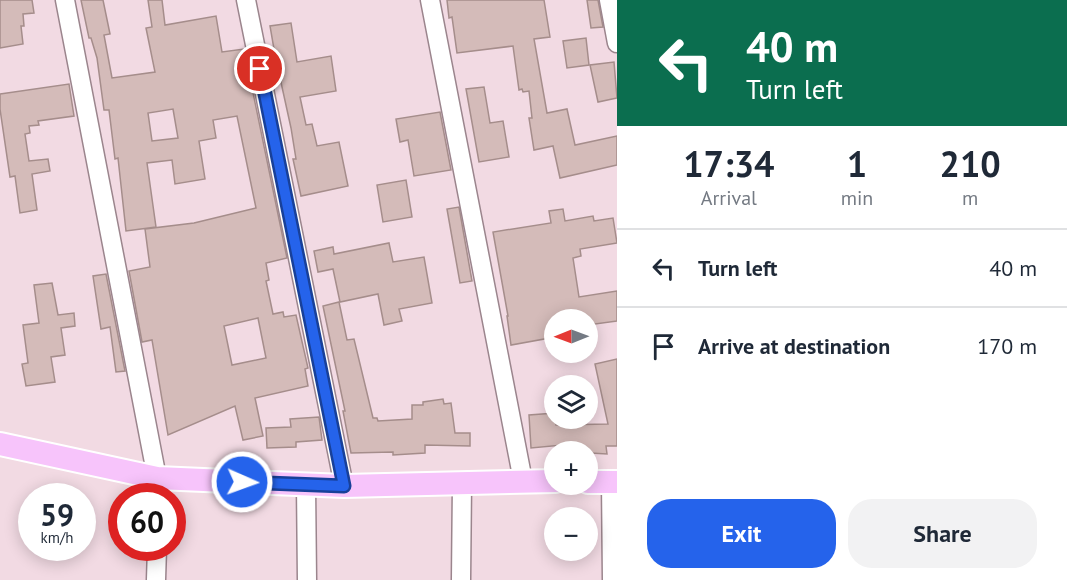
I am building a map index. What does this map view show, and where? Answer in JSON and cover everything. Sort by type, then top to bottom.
[{"type":"main road","points":[[0,444],[142,483]]},
{"type":"main road","points":[[186,487],[344,486],[544,481]]},
{"type":"main road","points":[[598,482],[614,482]]},
{"type":"street","points":[[65,0],[156,483]]},
{"type":"street","points":[[246,0],[344,486]]},
{"type":"street","points":[[430,0],[523,481]]},
{"type":"street","points":[[609,0],[617,43]]},
{"type":"street","points":[[612,580],[614,482]]},
{"type":"street","points":[[461,580],[462,483]]},
{"type":"street","points":[[306,485],[306,580]]},
{"type":"street","points":[[156,580],[157,561]]},
{"type":"building","points":[[0,0],[32,0],[34,13],[23,14],[24,26],[21,26],[23,44],[0,48]]},
{"type":"building","points":[[81,0],[103,0],[110,34],[104,35],[112,78],[155,72],[146,28],[152,27],[148,0],[162,0],[165,25],[216,16],[222,52],[244,49],[287,258],[266,263],[269,280],[266,281],[273,314],[283,312],[284,317],[296,315],[308,368],[305,369],[308,386],[255,398],[263,436],[243,440],[235,406],[168,435],[152,340],[142,342],[129,271],[150,267],[145,229],[194,223],[256,208],[237,116],[213,120],[216,138],[199,141],[205,179],[175,184],[172,160],[147,163],[156,227],[126,231],[118,158],[115,159],[109,110],[104,110],[97,58],[91,38],[89,38]],"holes":[[[173,109],[178,138],[152,141],[148,113]],[[258,318],[266,358],[232,365],[224,326]]]},
{"type":"building","points":[[447,0],[544,0],[550,37],[534,39],[547,113],[567,109],[575,145],[617,136],[617,165],[560,178],[553,146],[534,150],[529,118],[532,118],[529,91],[519,90],[513,46],[457,53]]},
{"type":"building","points":[[587,0],[598,0],[603,27],[591,28]]},
{"type":"building","points":[[291,23],[297,62],[331,56],[336,91],[300,97],[306,125],[312,124],[317,146],[339,142],[348,186],[301,196],[293,159],[296,159],[291,128],[270,26]]},
{"type":"building","points":[[586,38],[589,65],[567,68],[563,41]]},
{"type":"building","points":[[614,62],[617,98],[598,102],[590,65]]},
{"type":"building","points":[[69,84],[74,116],[38,121],[39,125],[29,126],[30,133],[25,134],[29,161],[48,159],[50,171],[32,174],[37,210],[20,213],[15,176],[10,177],[0,94]]},
{"type":"building","points":[[484,87],[490,123],[503,121],[509,157],[479,162],[466,89]]},
{"type":"building","points":[[440,112],[451,170],[414,176],[408,140],[400,142],[396,119]]},
{"type":"building","points":[[406,180],[412,217],[383,222],[377,185]]},
{"type":"building","points":[[459,207],[472,281],[460,283],[447,209]]},
{"type":"building","points":[[563,209],[565,221],[593,216],[594,221],[613,218],[617,243],[580,249],[581,256],[573,258],[579,297],[617,291],[617,321],[598,324],[598,309],[544,309],[544,339],[511,345],[493,232],[551,223],[549,211]]},
{"type":"building","points":[[389,243],[393,262],[424,257],[432,303],[399,309],[402,321],[384,325],[378,294],[340,302],[333,269],[318,272],[314,251],[333,247],[334,254]]},
{"type":"building","points":[[106,274],[125,371],[116,372],[110,327],[101,329],[93,276]]},
{"type":"building","points":[[52,283],[58,315],[74,313],[75,326],[61,328],[65,355],[51,357],[55,382],[26,386],[22,364],[28,363],[23,325],[39,323],[34,285]]},
{"type":"building","points":[[339,302],[347,340],[354,339],[373,418],[377,418],[378,421],[412,419],[412,405],[423,405],[423,402],[443,399],[444,404],[451,403],[455,433],[470,433],[470,446],[425,445],[425,453],[393,455],[393,452],[351,453],[343,411],[345,411],[323,306]]},
{"type":"building","points":[[617,359],[617,446],[606,446],[607,454],[598,453],[598,441],[544,441],[544,447],[531,448],[529,415],[544,414],[544,429],[598,429],[598,424],[608,424],[595,364]]},
{"type":"building","points":[[319,417],[322,440],[296,442],[296,447],[267,448],[266,428],[291,427],[290,419]]},
{"type":"route","points":[[242,482],[344,486],[260,69]]}]
